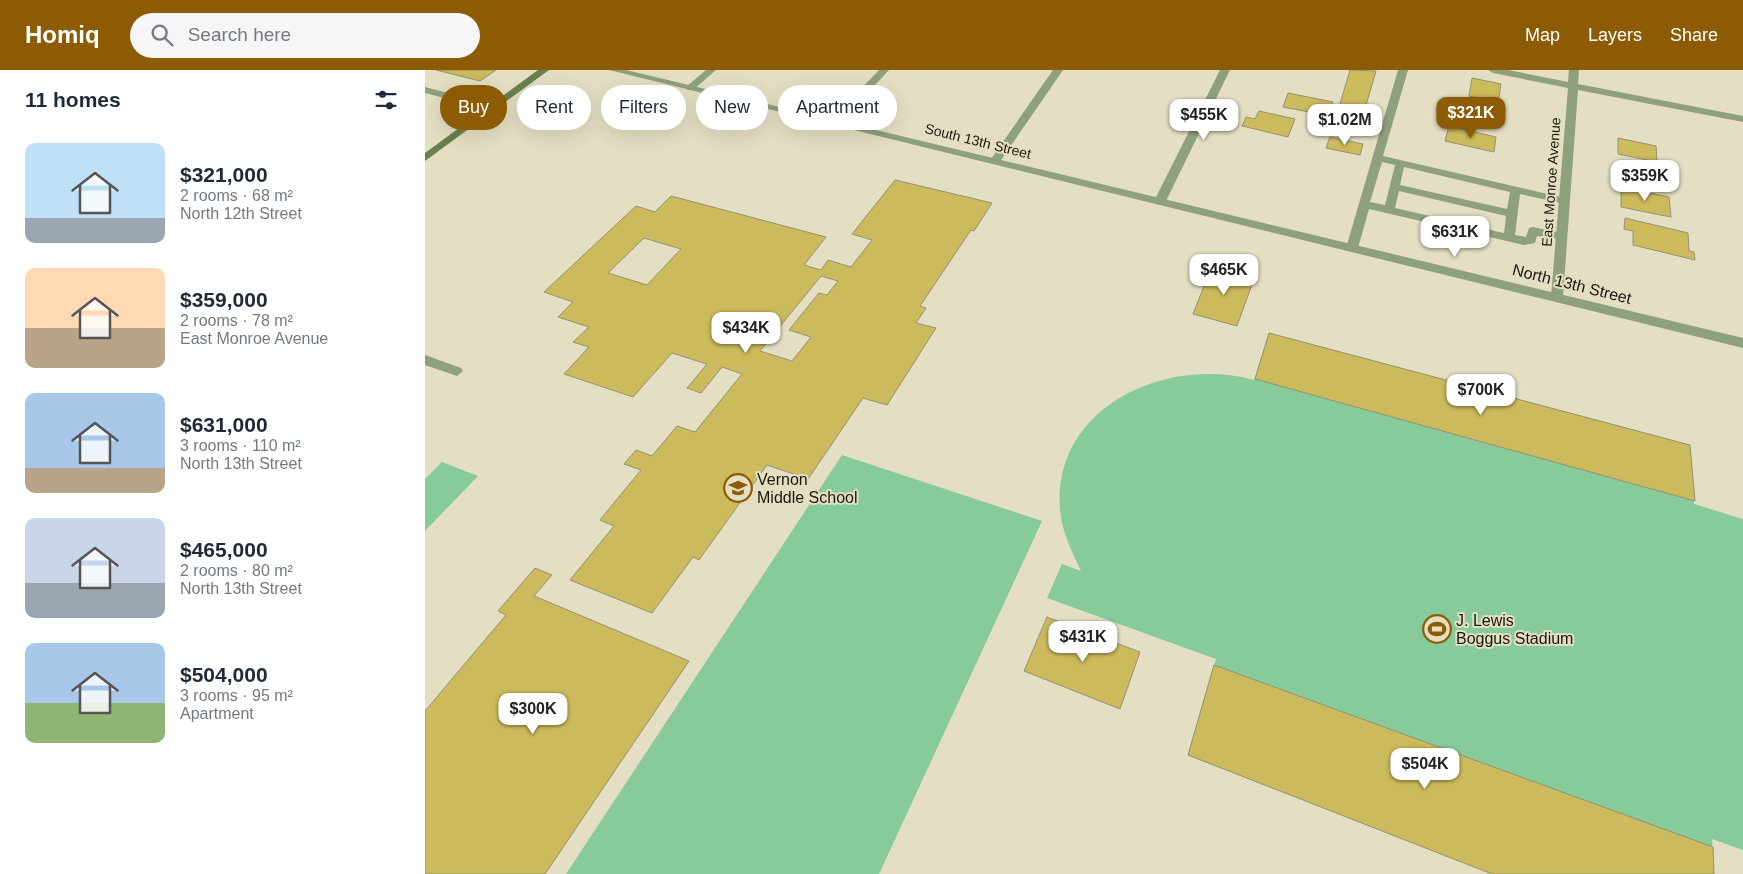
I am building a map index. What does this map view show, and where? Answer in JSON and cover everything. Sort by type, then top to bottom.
[{"type":"main road","points":[[507,98],[544,70]]},
{"type":"main road","points":[[425,158],[464,130]]},
{"type":"street","name":"South 13th Street","points":[[614,70],[778,109]]},
{"type":"street","points":[[870,85],[884,70]]},
{"type":"street","points":[[1160,201],[1225,70]]},
{"type":"street","points":[[1493,70],[1743,119]]},
{"type":"street","name":"East Monroe Avenue","points":[[1557,297],[1575,70]]},
{"type":"street","name":"South 13th Street","points":[[868,130],[1160,201]]},
{"type":"street","name":"North 13th Street","points":[[1160,201],[1743,343]]},
{"type":"lane","points":[[691,88],[711,70]]},
{"type":"lane","points":[[995,161],[1058,70]]},
{"type":"lane","points":[[1352,248],[1403,70]]},
{"type":"lane","points":[[425,90],[440,94]]},
{"type":"lane","points":[[1379,158],[1565,201]]},
{"type":"lane","points":[[1389,210],[1401,163]]},
{"type":"lane","points":[[1395,187],[1512,214]]},
{"type":"lane","points":[[1509,237],[1515,190]]},
{"type":"lane","points":[[1365,204],[1509,237],[1531,240],[1533,231],[1562,237]]},
{"type":"lane","points":[[425,360],[457,372]]},
{"type":"green space","name":"J. Lewis Boggus Stadium","points":[[1269,333],[1690,445],[1694,504],[1743,519],[1743,850],[1712,839],[1714,874],[1492,874],[1188,755],[1216,659],[1047,598],[1062,564],[1081,571],[1068,542],[1061,518],[1062,474],[1075,442],[1095,417],[1121,397],[1152,383],[1186,376],[1220,374],[1254,380]]},
{"type":"green space","points":[[842,455],[1042,521],[879,874],[566,874]]},
{"type":"green space","points":[[442,462],[478,476],[425,531],[425,479]]},
{"type":"building","points":[[436,70],[496,70],[480,81]]},
{"type":"building","points":[[1350,70],[1376,71],[1362,119],[1337,114]]},
{"type":"building","points":[[1472,78],[1501,84],[1498,102],[1469,96]]},
{"type":"building","points":[[1288,93],[1333,102],[1329,116],[1283,107]]},
{"type":"building","points":[[1451,105],[1499,114],[1498,128],[1449,119]]},
{"type":"building","points":[[1259,111],[1295,119],[1288,137],[1242,126],[1246,117],[1255,119]]},
{"type":"building","points":[[1449,126],[1496,137],[1494,152],[1445,141]]},
{"type":"building","points":[[1330,137],[1363,144],[1360,155],[1326,148]]},
{"type":"building","points":[[1618,138],[1656,146],[1657,162],[1618,154]]},
{"type":"building","points":[[1618,162],[1656,169],[1657,184],[1618,177]]},
{"type":"building","points":[[895,180],[992,203],[974,231],[971,230],[920,306],[926,308],[916,323],[936,328],[887,405],[863,398],[808,479],[767,465],[699,560],[693,557],[652,613],[570,580],[614,526],[600,520],[641,470],[624,464],[636,450],[652,456],[677,426],[695,432],[742,374],[722,367],[701,393],[687,388],[707,364],[672,353],[633,397],[564,374],[589,347],[573,342],[589,327],[558,317],[573,302],[544,292],[636,206],[655,212],[671,196],[826,237],[804,265],[821,270],[828,260],[851,267],[872,240],[852,234]],"holes":[[[644,238],[681,249],[647,285],[608,273]],[[821,276],[838,281],[827,295],[819,293],[789,330],[811,337],[792,361],[760,351]]]},
{"type":"building","points":[[1621,187],[1669,197],[1671,217],[1621,207]]},
{"type":"building","points":[[1625,218],[1688,233],[1689,251],[1694,252],[1695,260],[1633,245],[1633,231],[1624,229]]},
{"type":"building","points":[[1212,266],[1255,276],[1237,326],[1193,314]]},
{"type":"building","points":[[1269,333],[1690,445],[1695,501],[1255,379]]},
{"type":"building","points":[[535,568],[552,575],[534,596],[689,661],[545,874],[425,874],[425,711],[506,615],[498,611]]},
{"type":"building","points":[[1047,617],[1140,652],[1120,709],[1024,671]]},
{"type":"building","points":[[1214,665],[1713,847],[1714,874],[1492,874],[1188,755]]},
{"type":"place","name":"Vernon Middle School","points":[[738,488]]},
{"type":"place","name":"J. Lewis Boggus Stadium","points":[[1437,629]]}]
